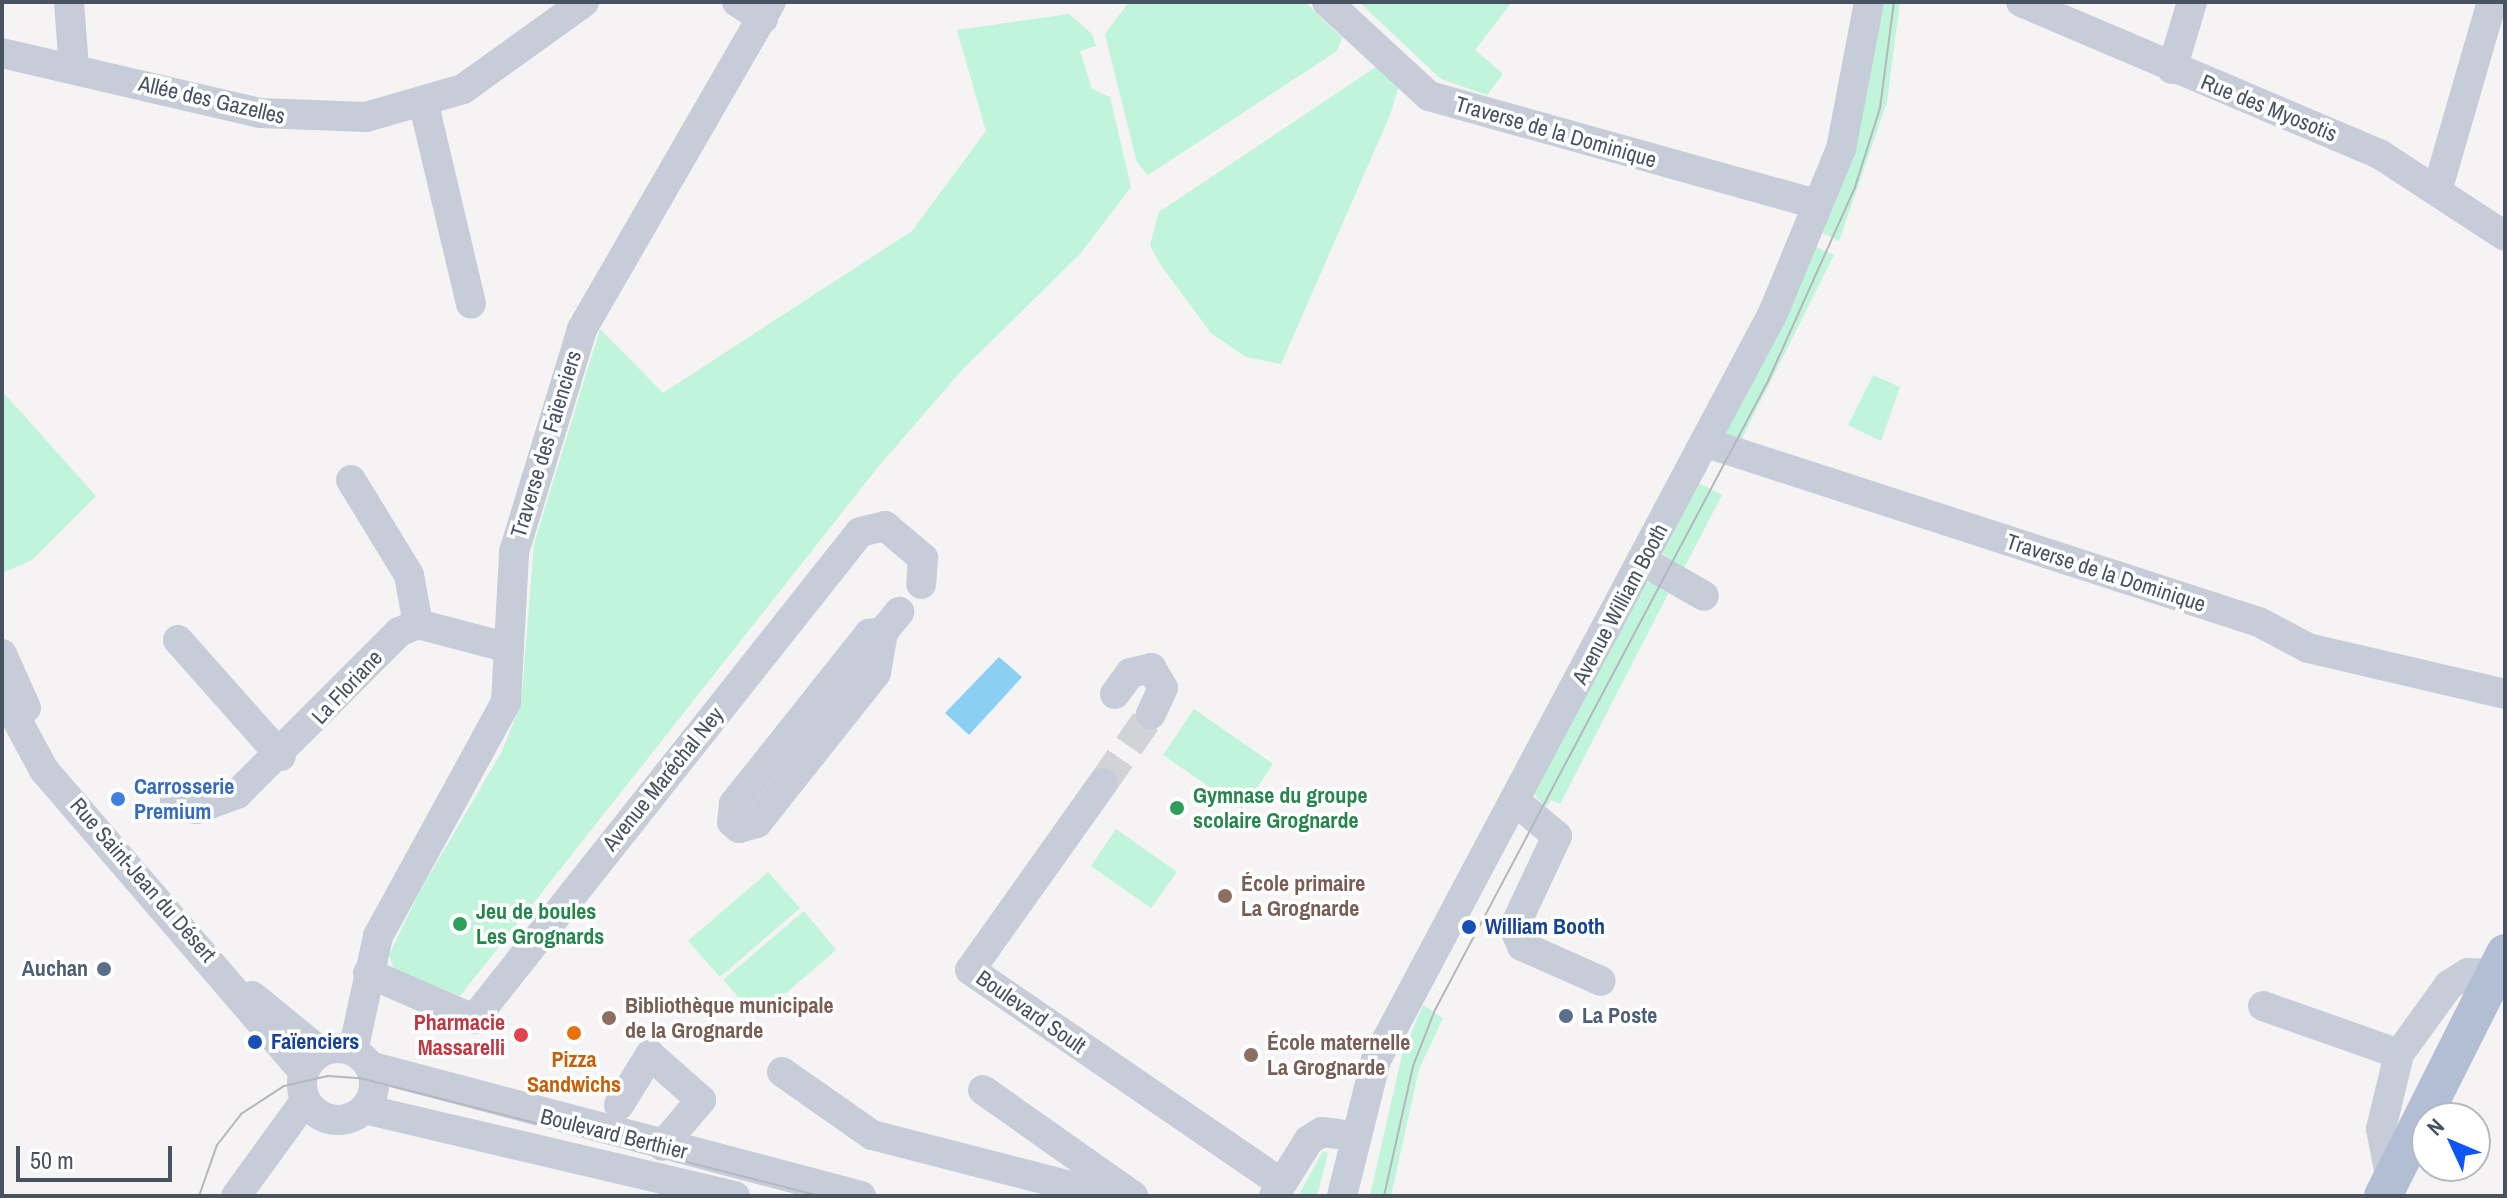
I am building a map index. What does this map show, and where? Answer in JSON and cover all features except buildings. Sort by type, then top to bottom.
[{"type":"main road","points":[[2454,1102],[2501,977]]},
{"type":"main road","points":[[2394,1191],[2501,977]]},
{"type":"main road","points":[[2394,1191],[2411,1175]]},
{"type":"street","points":[[69,2],[74,69]]},
{"type":"street","name":"Allée des Gazelles","points":[[2,53],[295,118],[424,105],[501,67],[584,2]]},
{"type":"street","name":"Traverse de la Dominique","points":[[1327,2],[1429,96],[1817,204]]},
{"type":"street","name":"Avenue William Booth","points":[[1342,1196],[1376,1060],[1707,443],[1817,204],[1858,85],[1869,2]]},
{"type":"street","name":"Rue des Myosotis","points":[[2021,2],[2172,69],[2318,125],[2437,191],[2505,236]]},
{"type":"street","points":[[2172,69],[2192,2]]},
{"type":"street","points":[[2437,191],[2492,2]]},
{"type":"street","name":"Traverse des Faïenciers","points":[[337,1057],[404,882],[500,718],[509,648],[514,552],[569,362],[687,151],[757,7]]},
{"type":"street","points":[[424,105],[471,304]]},
{"type":"street","name":"Traverse de la Dominique","points":[[1707,443],[2259,622],[2308,648],[2505,694]]},
{"type":"street","points":[[351,480],[409,575],[418,624],[509,648]]},
{"type":"street","name":"Avenue Maréchal Ney","points":[[364,986],[474,1019],[860,532],[885,526],[923,558],[921,584]]},
{"type":"street","points":[[1643,561],[1704,596]]},
{"type":"street","points":[[891,622],[876,673],[757,823],[739,828],[732,822],[734,804],[869,634],[891,622]]},
{"type":"street","name":"La Floriane","points":[[175,800],[196,809],[237,794],[281,756],[399,632],[418,624]]},
{"type":"street","points":[[178,640],[281,756]]},
{"type":"street","name":"Rue Saint-Jean du Désert","points":[[2,654],[57,778],[230,981],[337,1057]]},
{"type":"street","points":[[1115,694],[1130,673],[1151,668],[1163,688],[1151,714]]},
{"type":"street","name":"Rue Saint-Jean du Désert","points":[[2,692],[44,770],[57,778]]},
{"type":"street","name":"Boulevard Soult","points":[[1103,783],[970,970],[1277,1190]]},
{"type":"street","points":[[1514,800],[1557,836],[1514,928],[1522,946],[1601,981]]},
{"type":"street","points":[[2394,1191],[2381,1129],[2399,1054],[2449,985],[2468,973],[2501,977]]},
{"type":"street","points":[[2263,1006],[2399,1054]]},
{"type":"street","points":[[612,1117],[650,1055],[701,1100],[662,1146]]},
{"type":"street","points":[[236,1196],[337,1057],[374,1087],[364,1109],[333,1121],[298,1145],[255,1196]]},
{"type":"street","name":"Boulevard Berthier","points":[[337,1057],[612,1117],[662,1146],[861,1196]]},
{"type":"street","points":[[782,1072],[872,1135],[1110,1196]]},
{"type":"street","points":[[983,1090],[1133,1196]]},
{"type":"street","points":[[305,1101],[333,1121]]},
{"type":"street","name":"Boulevard Berthier","points":[[364,1109],[735,1196]]},
{"type":"street","points":[[1277,1190],[1322,1132],[1355,1136]]},
{"type":"green space","points":[[1129,2],[1305,2],[1342,38],[1337,51],[1148,175],[1137,162],[1105,34]]},
{"type":"green space","points":[[1359,2],[1512,2],[1475,50],[1503,74],[1487,95],[1441,79]]},
{"type":"green space","points":[[1879,2],[1900,2],[1887,102],[1839,241],[1816,230]]},
{"type":"green space","points":[[1069,14],[1092,34],[1096,46],[1080,51],[1092,89],[1110,97],[1131,187],[1080,254],[962,370],[878,467],[460,996],[394,969],[389,955],[419,893],[501,753],[521,704],[534,544],[600,329],[663,393],[912,231],[986,131],[957,30]]},
{"type":"green space","points":[[1379,65],[1398,88],[1390,115],[1281,364],[1246,357],[1211,333],[1160,264],[1150,245],[1159,212]]},
{"type":"green space","points":[[1810,244],[1834,255],[1737,448],[1723,428]]},
{"type":"green space","points":[[1873,375],[1900,387],[1881,441],[1848,425]]},
{"type":"green space","points":[[2,391],[96,496],[32,560],[2,573]]},
{"type":"green space","points":[[1693,480],[1722,495],[1683,570],[1662,553]]},
{"type":"green space","points":[[1646,581],[1670,590],[1560,804],[1551,800],[1546,807],[1533,793]]},
{"type":"green space","points":[[1194,709],[1273,764],[1242,809],[1163,755]]},
{"type":"green space","points":[[1116,829],[1177,872],[1151,908],[1091,866]]},
{"type":"green space","points":[[768,872],[800,908],[720,977],[688,941]]},
{"type":"green space","points":[[804,911],[836,950],[757,1018],[723,980]]},
{"type":"green space","points":[[1423,1005],[1443,1018],[1419,1069],[1391,1196],[1370,1196],[1402,1055]]},
{"type":"green space","points":[[1323,1151],[1328,1153],[1317,1196],[1298,1196]]},
{"type":"water","points":[[999,657],[1022,677],[969,735],[945,713]]},
{"type":"tunnel","points":[[1103,783],[1151,714]]},
{"type":"tram line","points":[[1384,1196],[1413,1066],[1435,1010],[1768,381],[1855,187],[1880,108],[1894,2]]},
{"type":"tram line","points":[[199,1196],[217,1145],[241,1114],[284,1086],[328,1076],[360,1078],[820,1196]]},
{"type":"place","name":"Carrosserie Premium","points":[[118,799]]},
{"type":"place","name":"Gymnase du groupe scolaire Grognarde","points":[[1177,808]]},
{"type":"place","name":"École primaire La Grognarde","points":[[1225,896]]},
{"type":"place","name":"Jeu de boules Les Grognards","points":[[460,924]]},
{"type":"place","name":"William Booth","points":[[1469,927]]},
{"type":"place","name":"Auchan","points":[[104,969]]},
{"type":"place","name":"La Poste","points":[[1566,1016]]},
{"type":"place","name":"Bibliothèque municipale de la Grognarde","points":[[609,1018]]},
{"type":"place","name":"Pizza Sandwichs","points":[[574,1033]]},
{"type":"place","name":"Pharmacie Massarelli","points":[[521,1035]]},
{"type":"place","name":"Faïenciers","points":[[255,1042]]},
{"type":"place","name":"École maternelle La Grognarde","points":[[1251,1055]]}]
